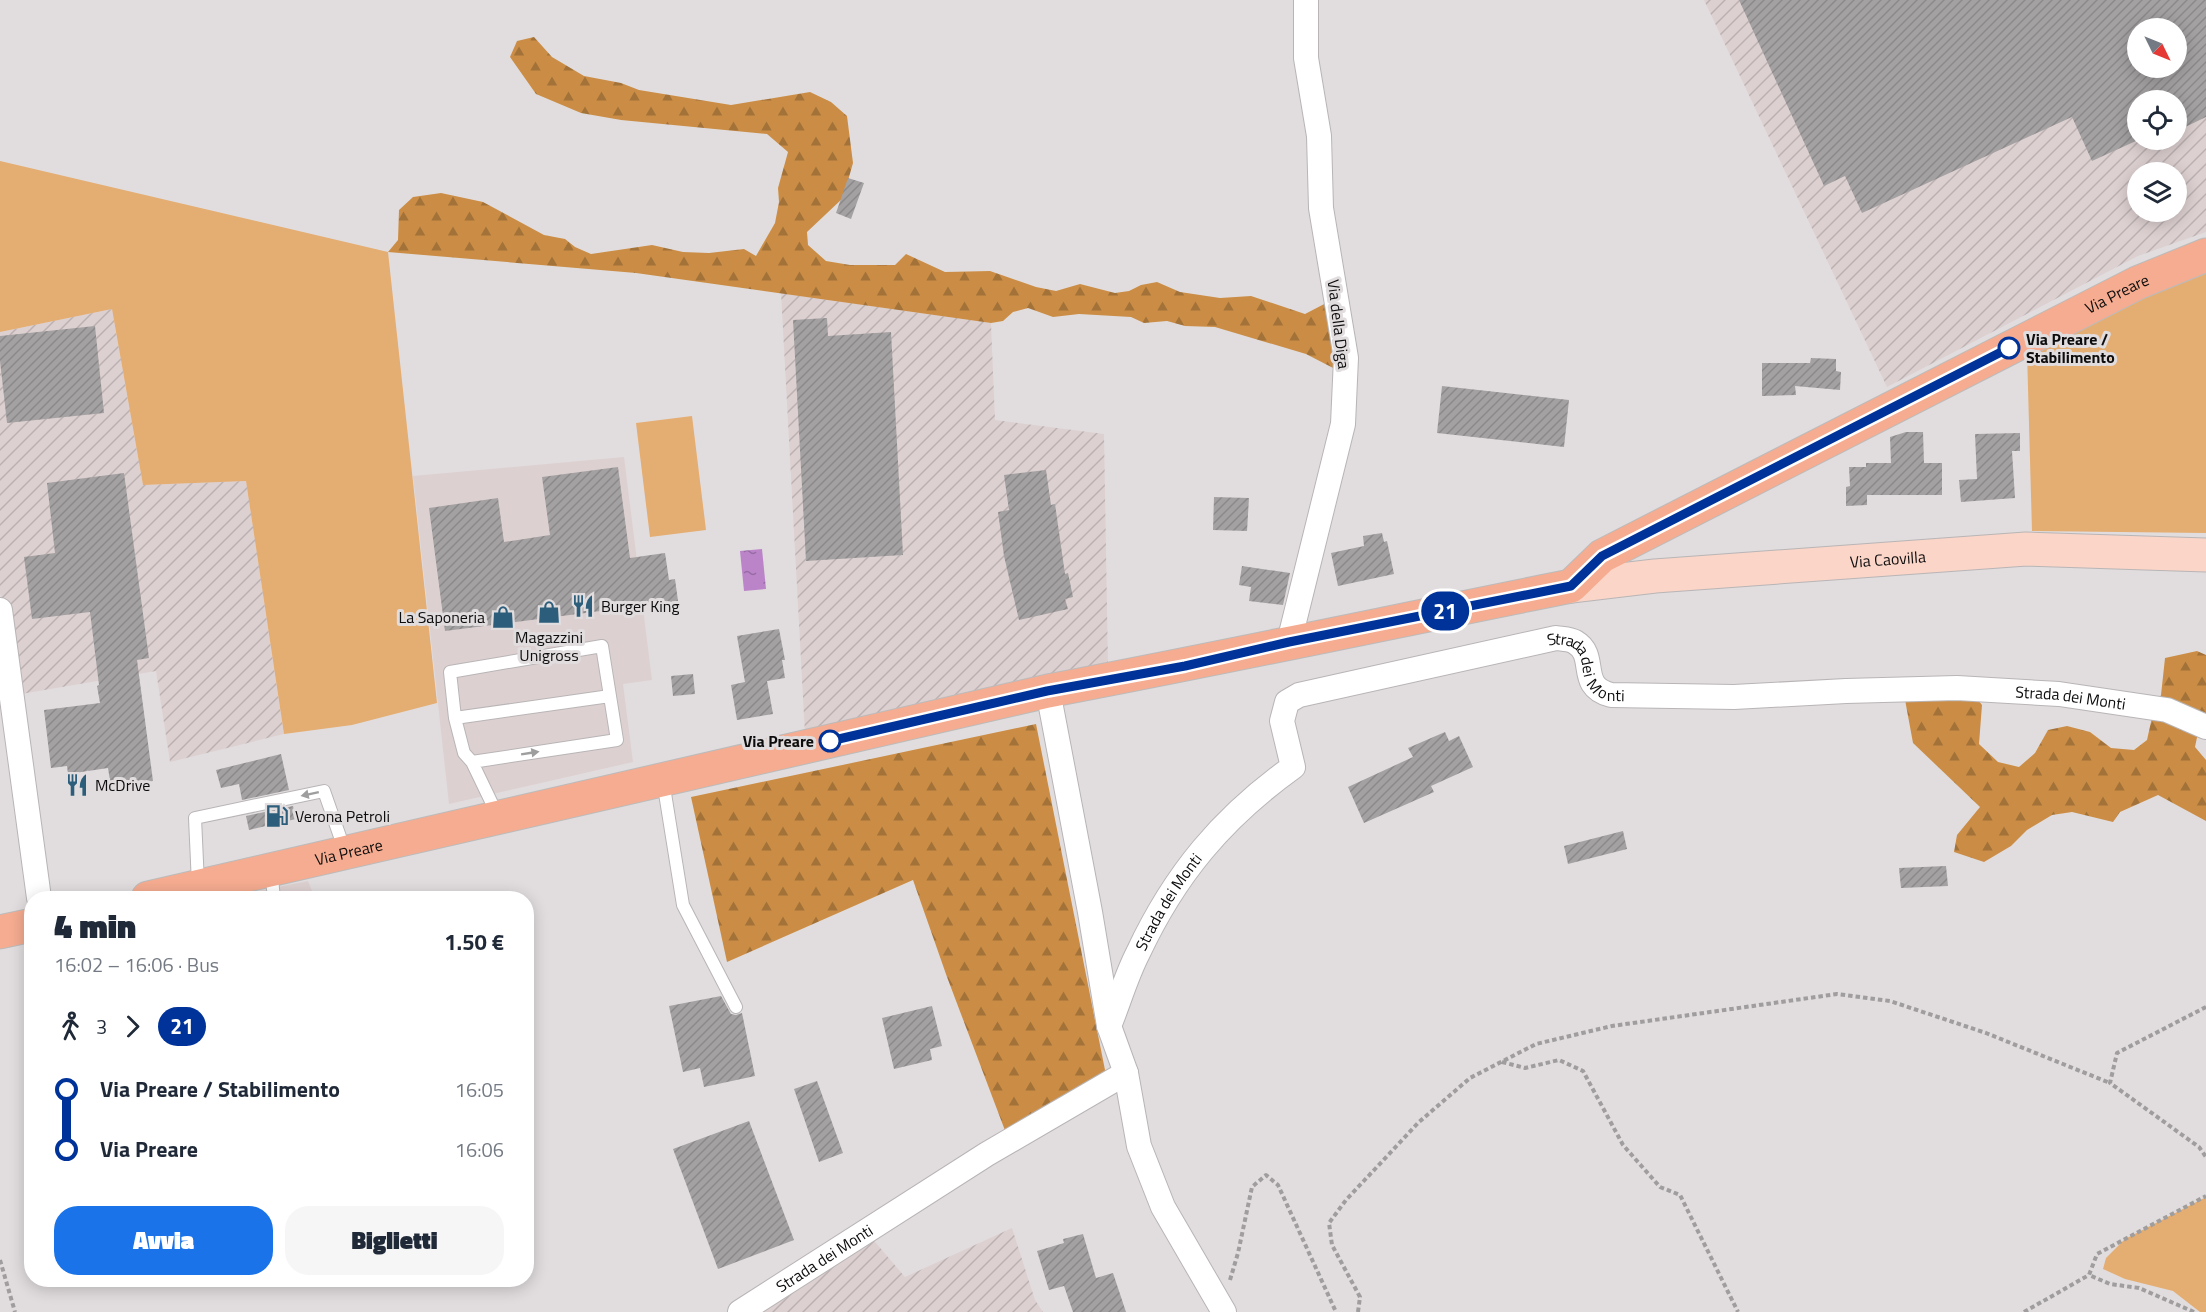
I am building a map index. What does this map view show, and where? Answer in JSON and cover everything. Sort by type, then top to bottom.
[{"type":"main road","name":"Via Preare","points":[[180,891],[198,887],[273,884],[345,853],[1047,691],[1195,664],[1289,642],[1571,586],[1602,556],[2137,284],[2206,255]]},
{"type":"main road","name":"Via Caovilla","points":[[1571,586],[1655,576],[2026,549],[2206,555]]},
{"type":"main road","points":[[0,932],[24,928]]},
{"type":"street","name":"Via della Diga","points":[[1289,642],[1343,424],[1346,358],[1321,208],[1319,136],[1306,58],[1306,0]]},
{"type":"street","points":[[0,610],[38,891]]},
{"type":"street","name":"Strada dei Monti","points":[[1110,1026],[1137,954],[1170,894],[1208,841],[1238,811],[1293,767],[1282,722],[1287,702],[1299,695],[1556,638],[1575,642],[1585,651],[1592,682],[1598,692],[1611,695],[1734,697],[1846,691],[1979,689],[2059,694],[2157,709],[2206,727]]},
{"type":"street","points":[[1047,691],[1110,1026],[1126,1073],[1139,1146],[1163,1207],[1220,1305]]},
{"type":"street","name":"Strada dei Monti","points":[[740,1312],[987,1154],[1126,1073]]},
{"type":"lane","points":[[472,762],[616,740],[602,646],[450,672],[455,718],[464,753],[472,762],[499,818]]},
{"type":"lane","points":[[455,718],[610,696]]},
{"type":"lane","points":[[663,780],[682,905],[736,1007]]},
{"type":"lane","points":[[198,887],[195,818],[324,791],[345,853]]},
{"type":"path","points":[[1358,1312],[1360,1297],[1332,1245],[1329,1223],[1347,1200],[1419,1122],[1470,1078],[1536,1044],[1612,1026],[1836,994],[1890,1001],[1986,1033],[2110,1083],[2199,1147],[2206,1157]]},
{"type":"path","points":[[2110,1083],[2117,1053],[2206,1007]]},
{"type":"path","points":[[1502,1062],[1525,1068],[1559,1060],[1583,1071],[1623,1145],[1660,1187],[1680,1195],[1738,1312]]},
{"type":"path","points":[[1220,1305],[1238,1253],[1252,1187],[1266,1175],[1278,1185],[1335,1312]]},
{"type":"path","points":[[2024,1312],[2089,1275],[2097,1254],[2206,1196]]},
{"type":"path","points":[[0,1260],[15,1312]]},
{"type":"path","points":[[2089,1275],[2110,1284],[2139,1288],[2194,1312]]},
{"type":"shaded area","points":[[1704,0],[2206,0],[2206,232],[2138,256],[1887,387]]},
{"type":"shaded area","points":[[0,161],[388,252],[437,703],[352,725],[284,734],[246,481],[143,485],[112,309],[0,332]]},
{"type":"shaded area","points":[[2206,270],[2206,533],[2032,531],[2027,352],[2061,334]]},
{"type":"shaded area","points":[[781,293],[991,323],[995,420],[1104,434],[1108,666],[805,734]]},
{"type":"shaded area","points":[[112,309],[143,485],[246,481],[284,734],[170,762],[156,671],[21,694],[0,593],[0,332]]},
{"type":"shaded area","points":[[692,416],[706,530],[650,537],[636,423]]},
{"type":"shaded area","points":[[624,457],[652,680],[623,684],[633,762],[449,804],[413,476]]},
{"type":"shaded area","points":[[308,881],[312,891],[258,891]]},
{"type":"shaded area","points":[[2206,1197],[2206,1312],[2200,1312],[2173,1291],[2125,1279],[2103,1269],[2106,1258],[2125,1239]]},
{"type":"shaded area","points":[[1012,1228],[1035,1300],[1043,1312],[758,1312],[870,1236],[905,1277]]},
{"type":"green space","points":[[534,37],[552,57],[584,76],[621,83],[639,90],[731,105],[810,92],[831,102],[847,116],[853,163],[843,198],[807,232],[808,245],[826,261],[850,265],[895,265],[906,254],[945,272],[990,271],[1036,287],[1056,291],[1080,284],[1115,293],[1157,282],[1180,292],[1220,298],[1251,296],[1305,314],[1330,301],[1337,370],[1306,354],[1215,327],[1185,326],[1167,321],[1144,323],[1131,317],[1079,314],[1053,317],[1028,308],[1013,312],[1003,321],[991,323],[636,273],[388,252],[398,240],[399,210],[413,197],[441,193],[483,202],[544,235],[565,239],[575,247],[591,254],[652,245],[683,252],[709,253],[744,249],[756,256],[775,223],[779,202],[778,188],[788,152],[767,134],[621,120],[581,113],[536,94],[510,57],[517,41]]},
{"type":"green space","points":[[2197,651],[2206,655],[2206,717],[2200,723],[2195,747],[2206,760],[2206,821],[2158,795],[2120,812],[2113,822],[2072,812],[2052,815],[2027,830],[2011,846],[1984,862],[1954,852],[1957,835],[1980,807],[1913,743],[1901,678],[1967,686],[1982,705],[1979,744],[1998,762],[2019,767],[2035,753],[2048,730],[2067,726],[2090,732],[2111,748],[2134,750],[2147,740],[2153,713],[2161,695],[2165,658]]},
{"type":"green space","points":[[1036,724],[1109,1090],[1012,1149],[913,880],[727,962],[691,797]]},
{"type":"water","points":[[762,549],[766,589],[744,591],[740,551]]},
{"type":"building","points":[[1739,0],[2206,0],[2206,117],[2187,126],[2187,90],[2127,90],[2127,145],[2092,161],[2072,117],[1862,213],[1845,176],[1824,186]]},
{"type":"building","points":[[848,178],[864,183],[851,219],[836,213]]},
{"type":"building","points":[[827,318],[828,336],[891,332],[903,555],[806,561],[793,320]]},
{"type":"building","points":[[95,326],[104,413],[7,423],[0,361],[0,336]]},
{"type":"building","points":[[1811,358],[1836,359],[1836,371],[1841,372],[1840,390],[1795,386],[1796,395],[1762,396],[1762,363],[1810,363]]},
{"type":"building","points":[[1442,386],[1569,400],[1564,447],[1437,433]]},
{"type":"building","points":[[1906,432],[1923,432],[1924,463],[1942,463],[1942,495],[1867,495],[1867,505],[1846,506],[1846,487],[1850,486],[1849,467],[1866,467],[1866,463],[1891,463],[1890,437]]},
{"type":"building","points":[[2020,433],[2020,451],[2012,451],[2015,498],[1961,502],[1959,480],[1977,479],[1975,434]]},
{"type":"building","points":[[618,467],[630,558],[665,553],[669,580],[675,579],[678,601],[445,631],[429,508],[498,498],[504,542],[550,535],[542,477]]},
{"type":"building","points":[[1046,470],[1051,505],[1055,504],[1065,574],[1068,573],[1073,597],[1065,599],[1068,609],[1019,620],[1004,556],[998,512],[1009,510],[1004,475]]},
{"type":"building","points":[[124,473],[149,658],[137,660],[153,781],[111,787],[108,768],[68,774],[67,766],[51,768],[44,710],[100,703],[90,612],[32,619],[24,557],[55,553],[47,483]]},
{"type":"building","points":[[1214,497],[1249,498],[1247,531],[1213,530]]},
{"type":"building","points":[[1382,533],[1384,542],[1387,541],[1394,574],[1338,586],[1331,553],[1364,546],[1363,536]]},
{"type":"building","points":[[1242,566],[1290,573],[1283,605],[1249,601],[1251,587],[1239,585]]},
{"type":"building","points":[[779,629],[785,660],[782,660],[785,678],[767,681],[773,714],[737,720],[731,685],[745,682],[737,636]]},
{"type":"building","points":[[693,674],[695,694],[673,696],[671,676]]},
{"type":"building","points":[[1445,732],[1449,741],[1459,736],[1473,767],[1431,786],[1434,792],[1364,823],[1348,787],[1413,757],[1408,748]]},
{"type":"building","points":[[281,754],[289,790],[242,800],[239,784],[221,788],[216,770]]},
{"type":"building","points":[[293,806],[296,819],[249,830],[246,816]]},
{"type":"building","points":[[1623,831],[1627,849],[1568,864],[1564,846]]},
{"type":"building","points":[[1946,866],[1948,886],[1901,888],[1899,868]]},
{"type":"building","points":[[721,996],[731,1014],[742,1013],[755,1076],[704,1087],[700,1068],[683,1072],[669,1006]]},
{"type":"building","points":[[932,1006],[942,1046],[930,1049],[932,1060],[894,1069],[882,1018]]},
{"type":"building","points":[[817,1081],[843,1153],[819,1162],[794,1089]]},
{"type":"building","points":[[749,1121],[794,1240],[718,1269],[673,1149]]},
{"type":"building","points":[[1083,1234],[1096,1278],[1113,1273],[1126,1312],[1073,1312],[1064,1286],[1049,1290],[1037,1251],[1064,1243],[1063,1239]]},
{"type":"bus line","name":"21","points":[[830,741],[1047,691],[1185,666],[1289,642],[1571,586],[1602,556],[2009,348]]},
{"type":"place","name":"Via Preare / Stabilimento","points":[[2009,348]]},
{"type":"place","name":"Burger King","points":[[583,606]]},
{"type":"place","name":"Magazzini Unigross","points":[[549,612]]},
{"type":"place","name":"La Saponeria","points":[[503,617]]},
{"type":"place","name":"Via Preare","points":[[830,741]]},
{"type":"place","name":"McDrive","points":[[77,785]]},
{"type":"place","name":"Verona Petroli","points":[[277,816]]}]
